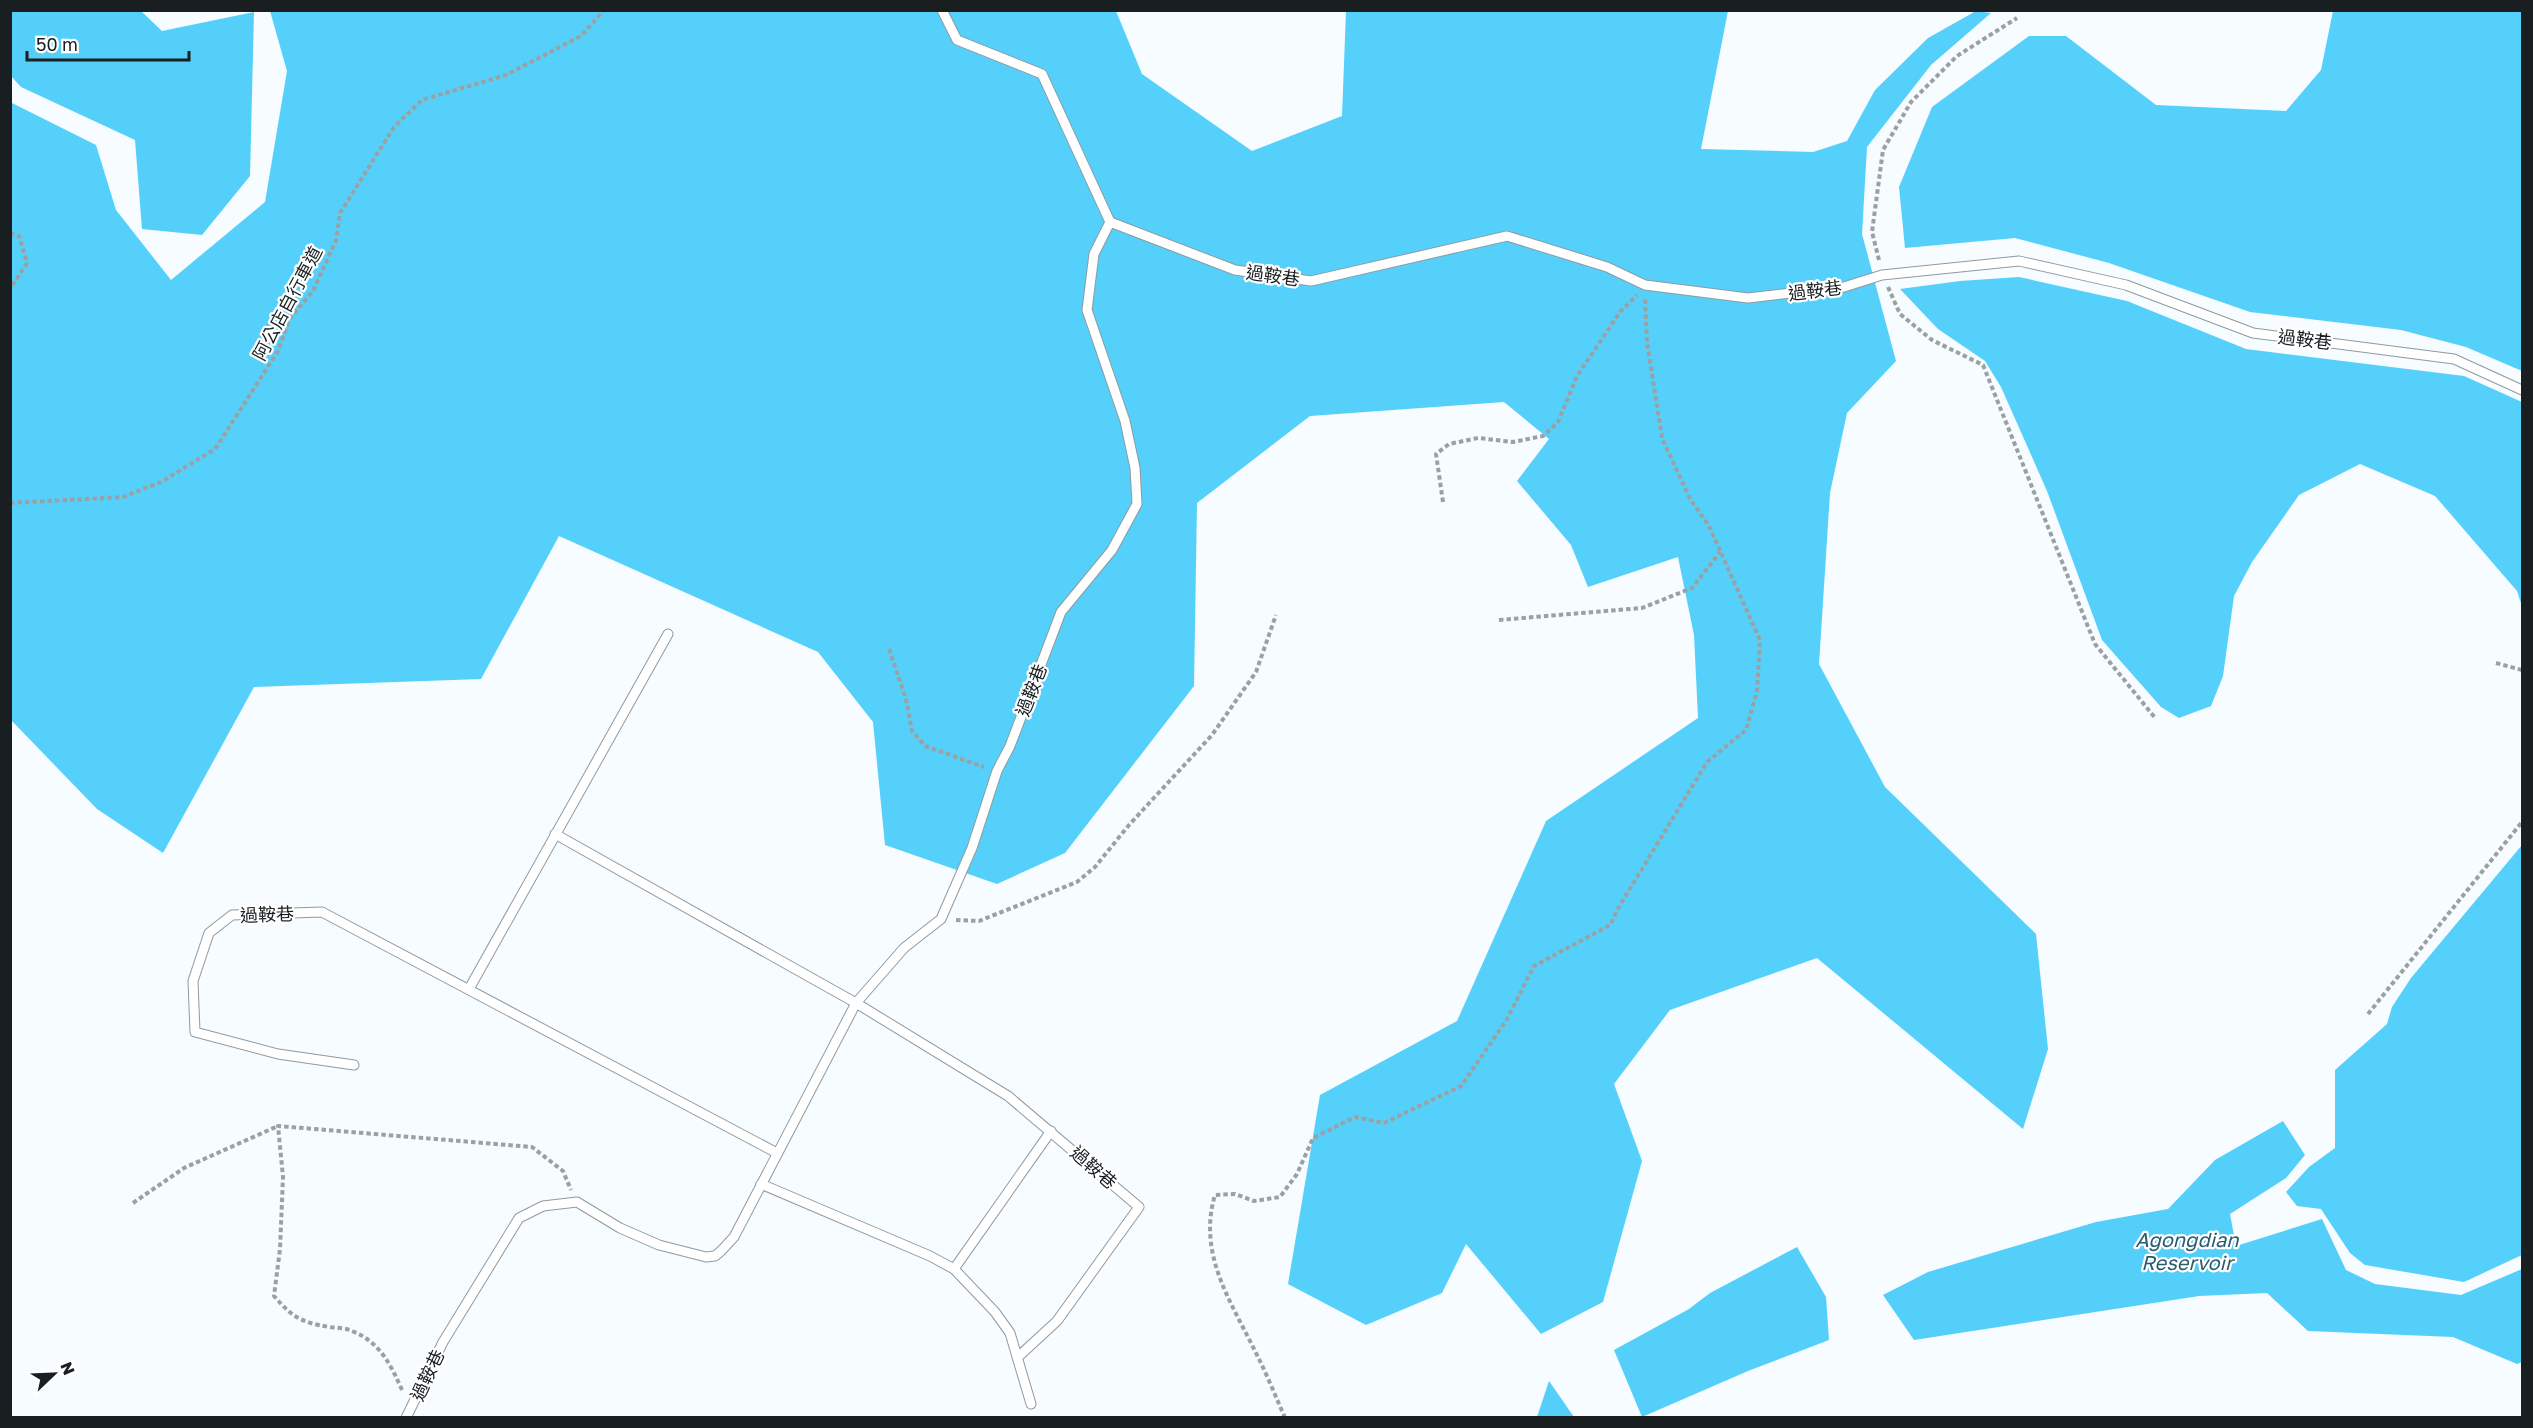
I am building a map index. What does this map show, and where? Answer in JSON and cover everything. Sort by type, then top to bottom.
[{"type":"lane","points":[[942,10],[957,40],[1041,74],[1110,222]]},
{"type":"lane","name":"過鞍巷","points":[[408,1413],[443,1341],[519,1218],[543,1206],[577,1202],[620,1228],[659,1245],[706,1257],[715,1256],[721,1251],[734,1237],[856,1002],[904,948],[940,919],[972,848],[997,771],[1010,746],[1061,612],[1112,550],[1137,504],[1135,468],[1125,421],[1087,310],[1095,254],[1110,222],[1235,270],[1311,281],[1507,236],[1607,267],[1645,285],[1748,298],[1844,287],[1882,275],[2019,261],[2126,285],[2253,333],[2454,359],[2523,390]]},
{"type":"lane","points":[[469,989],[668,634]]},
{"type":"lane","name":"過鞍巷","points":[[555,834],[856,1002],[1008,1096],[1139,1207],[1057,1321],[1018,1358]]},
{"type":"lane","name":"過鞍巷","points":[[354,1065],[278,1054],[195,1032],[193,981],[209,933],[232,915],[322,912],[777,1153]]},
{"type":"lane","points":[[954,1269],[1051,1131]]},
{"type":"lane","points":[[761,1184],[920,1252],[954,1269],[995,1312],[1010,1333],[1031,1404]]},
{"type":"path","name":"阿公店自行車道","points":[[10,503],[123,497],[161,482],[215,449],[278,351],[291,318],[313,291],[336,240],[340,213],[394,127],[422,100],[506,75],[581,36],[604,10]]},
{"type":"path","points":[[2017,18],[1957,56],[1911,102],[1883,150],[1872,232],[1882,275],[1900,314],[1932,340],[1983,365],[2095,645],[2156,719]]},
{"type":"path","points":[[10,233],[19,236],[27,263],[10,289]]},
{"type":"path","points":[[1443,502],[1436,454],[1449,444],[1478,438],[1513,442],[1544,436],[1558,422],[1577,376],[1620,312],[1634,300],[1645,285]]},
{"type":"path","points":[[1285,1418],[1212,1261],[1209,1214],[1215,1196],[1235,1194],[1254,1201],[1280,1197],[1297,1174],[1313,1138],[1355,1117],[1384,1123],[1461,1086],[1506,1021],[1534,966],[1610,925],[1707,762],[1746,730],[1758,691],[1760,640],[1709,526],[1690,499],[1662,438],[1647,342],[1645,285]]},
{"type":"path","points":[[1499,620],[1642,608],[1692,588],[1720,552]]},
{"type":"path","points":[[940,919],[979,921],[1077,882],[1095,867],[1129,825],[1212,735],[1256,672],[1276,615]]},
{"type":"path","points":[[889,649],[906,699],[912,731],[925,746],[997,771]]},
{"type":"path","points":[[2496,663],[2523,670]]},
{"type":"path","points":[[2368,1014],[2523,822]]},
{"type":"path","points":[[133,1203],[184,1168],[278,1126],[532,1147],[563,1172],[577,1202]]},
{"type":"path","points":[[278,1126],[284,1176],[280,1249],[274,1296],[288,1312],[306,1323],[352,1331],[370,1342],[389,1360],[408,1413]]},
{"type":"shaded area","points":[[270,11],[1116,11],[1142,74],[1252,151],[1342,116],[1346,11],[1728,11],[1701,149],[1813,152],[1847,141],[1875,90],[1928,38],[1976,11],[1991,13],[1931,65],[1867,147],[1862,234],[1896,361],[1847,413],[1830,493],[1819,664],[1885,787],[2036,934],[2048,1049],[2023,1129],[1817,958],[1670,1010],[1614,1084],[1642,1161],[1603,1302],[1541,1334],[1466,1244],[1442,1293],[1366,1325],[1288,1284],[1320,1095],[1457,1021],[1546,821],[1698,718],[1694,635],[1678,557],[1588,587],[1571,545],[1517,481],[1549,439],[1504,402],[1310,416],[1197,503],[1194,686],[1065,853],[997,884],[885,845],[873,722],[818,652],[559,536],[481,679],[254,687],[163,853],[97,809],[11,720],[10,102],[96,145],[116,210],[171,280],[265,202],[287,71]]},
{"type":"shaded area","points":[[2333,11],[2522,11],[2522,371],[2466,347],[2401,330],[2250,312],[2109,263],[2015,238],[1905,248],[1899,187],[1932,107],[2029,36],[2066,36],[2156,105],[2286,111],[2321,70]]},
{"type":"shaded area","points":[[2019,277],[2127,301],[2246,349],[2464,376],[2522,402],[2522,606],[2517,591],[2435,496],[2360,464],[2299,495],[2252,562],[2234,596],[2223,676],[2211,706],[2179,718],[2161,707],[2102,640],[2047,491],[2001,387],[1985,361],[1938,329],[1900,289],[1960,281]]},
{"type":"shaded area","points":[[2522,845],[2522,1255],[2464,1282],[2365,1265],[2350,1253],[2321,1209],[2297,1206],[2286,1192],[2309,1167],[2335,1148],[2335,1070],[2387,1024],[2392,1007],[2411,978]]},
{"type":"water","points":[[10,11],[141,11],[162,31],[254,12],[250,176],[202,235],[142,229],[135,140],[21,87],[11,76]]},
{"type":"water","name":"Agongdian Reservoir","points":[[2283,1121],[2305,1155],[2286,1178],[2230,1214],[2236,1246],[2322,1219],[2346,1270],[2375,1284],[2461,1295],[2522,1269],[2522,1362],[2517,1364],[2453,1337],[2308,1331],[2267,1293],[2199,1296],[1914,1340],[1883,1295],[1928,1272],[2096,1222],[2168,1209],[2215,1160]]},
{"type":"water","points":[[1797,1247],[1826,1297],[1829,1340],[1748,1371],[1642,1417],[1614,1350],[1689,1309],[1710,1293]]},
{"type":"water","points":[[1549,1381],[1574,1417],[1537,1417]]}]
